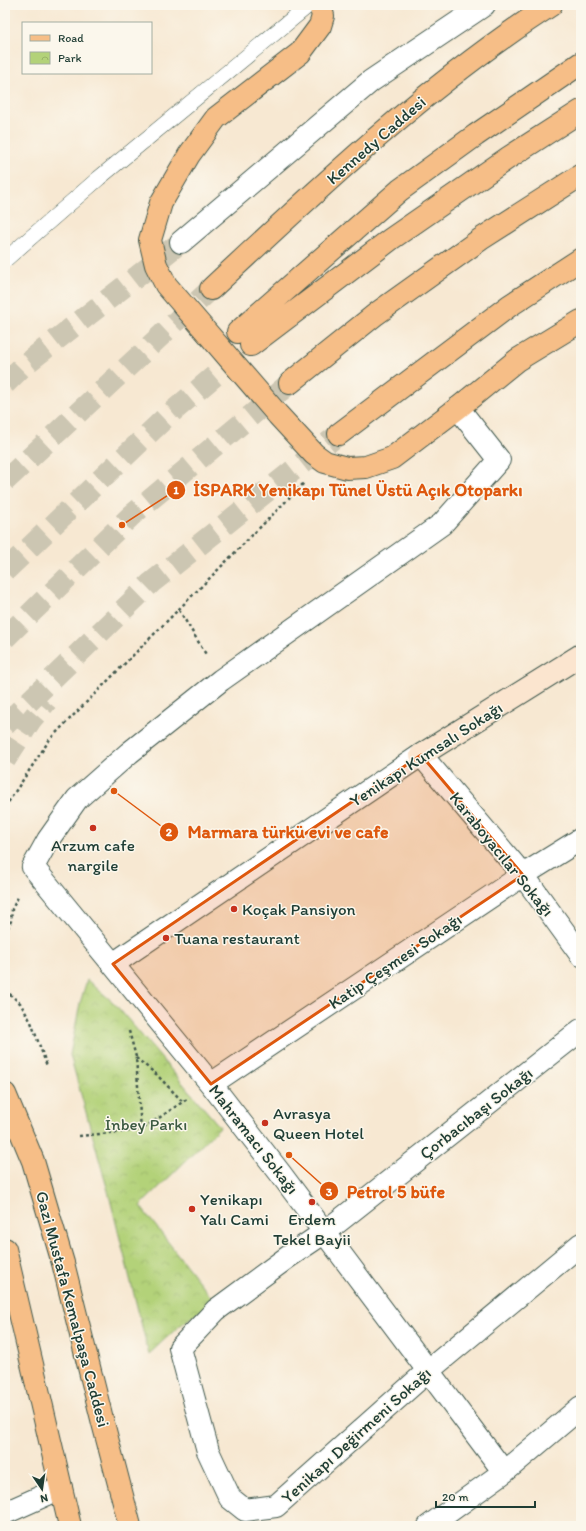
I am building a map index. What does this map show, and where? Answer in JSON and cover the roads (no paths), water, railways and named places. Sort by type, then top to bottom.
[{"type":"main road","points":[[320,5],[322,16],[320,26],[300,52],[216,118],[198,143],[161,203],[150,240],[156,265],[166,285],[278,415],[314,454],[325,462],[347,468],[366,467],[392,458],[458,408],[517,360],[581,321]]},
{"type":"main road","name":"Kennedy Caddesi","points":[[211,289],[316,191],[408,111],[462,67],[551,5]]},
{"type":"main road","points":[[581,62],[400,190],[244,339],[508,158],[581,111]]},
{"type":"main road","points":[[290,383],[376,314],[480,239],[581,175]]},
{"type":"main road","points":[[338,434],[509,306],[581,259]]},
{"type":"main road","name":"Gazi Mustafa Kemalpaşa Caddesi","points":[[5,1094],[33,1161],[42,1190],[63,1263],[102,1423],[130,1526]]},
{"type":"main road","points":[[5,1249],[70,1526]]},
{"type":"street","points":[[181,242],[371,81],[484,5]]},
{"type":"street","name":"Mahramacı Sokağı","points":[[458,408],[499,460],[442,524],[221,680],[129,753],[77,799],[48,840],[33,867],[211,1084],[325,1232],[504,1472]]},
{"type":"street","name":"Yenikapı Kumsalı Sokağı","points":[[113,964],[421,755],[581,655]]},
{"type":"street","name":"Karaboyacılar Sokağı","points":[[421,755],[523,875],[581,955]]},
{"type":"street","name":"Katip Çeşmesi Sokağı","points":[[211,1084],[523,875],[581,839]]},
{"type":"street","name":"Çorbacıbaşı Sokağı","points":[[216,1310],[288,1257],[325,1232],[581,1030]]},
{"type":"street","name":"Yenikapı Değirmeni Sokağı","points":[[216,1310],[180,1348],[208,1451],[230,1498],[245,1510],[276,1506],[429,1370],[581,1244]]},
{"type":"street","points":[[429,1526],[504,1472],[581,1407]]},
{"type":"street","points":[[5,1512],[61,1488]]},
{"type":"lane","points":[[5,260],[99,178],[309,5]]},
{"type":"tunnel","points":[[5,384],[23,366],[181,242]]},
{"type":"tunnel","points":[[5,481],[211,289]]},
{"type":"tunnel","points":[[5,571],[165,418],[251,345]]},
{"type":"tunnel","points":[[5,638],[132,515],[290,383]]},
{"type":"tunnel","points":[[5,725],[151,583],[339,434]]},
{"type":"tunnel","points":[[5,760],[31,720],[47,701]]},
{"type":"place","name":"İSPARK Yenikapı Tünel Üstü Açık Otoparkı","points":[[122,525]]},
{"type":"place","name":"Marmara türkü evi ve cafe","points":[[114,791]]},
{"type":"place","name":"Arzum cafe nargile","points":[[93,828]]},
{"type":"place","name":"Koçak Pansiyon","points":[[234,909]]},
{"type":"place","name":"Tuana restaurant","points":[[166,938]]},
{"type":"place","name":"Avrasya Queen Hotel","points":[[265,1123]]},
{"type":"place","name":"Petrol 5 büfe","points":[[289,1155]]},
{"type":"place","name":"Erdem Tekel Bayii","points":[[312,1202]]},
{"type":"place","name":"Yenikapı Yalı Cami","points":[[192,1209]]},
{"type":"park label","name":"İnbey Parkı","points":[[146,1124]]}]
